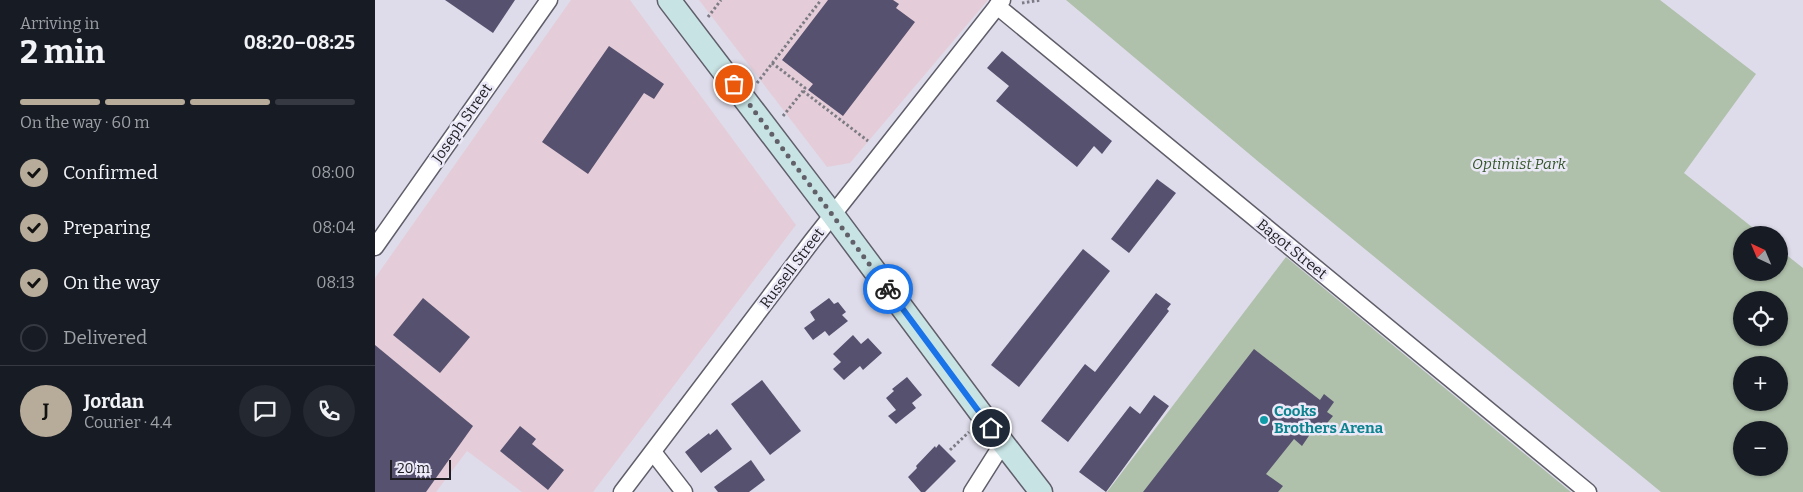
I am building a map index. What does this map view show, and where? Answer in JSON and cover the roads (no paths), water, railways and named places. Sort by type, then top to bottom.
[{"type":"main road","points":[[669,0],[771,132],[1041,492]]},
{"type":"street","name":"Joseph Street","points":[[375,247],[549,0]]},
{"type":"street","name":"Russell Street","points":[[622,492],[833,215],[999,3]]},
{"type":"street","name":"Bagot Street","points":[[999,3],[1587,492]]},
{"type":"street","points":[[972,492],[1003,443]]},
{"type":"street","points":[[653,452],[684,492]]},
{"type":"place","name":"Cooks Brothers Arena","points":[[1264,420]]},
{"type":"park label","name":"Optimist Park","points":[[1519,164]]}]
